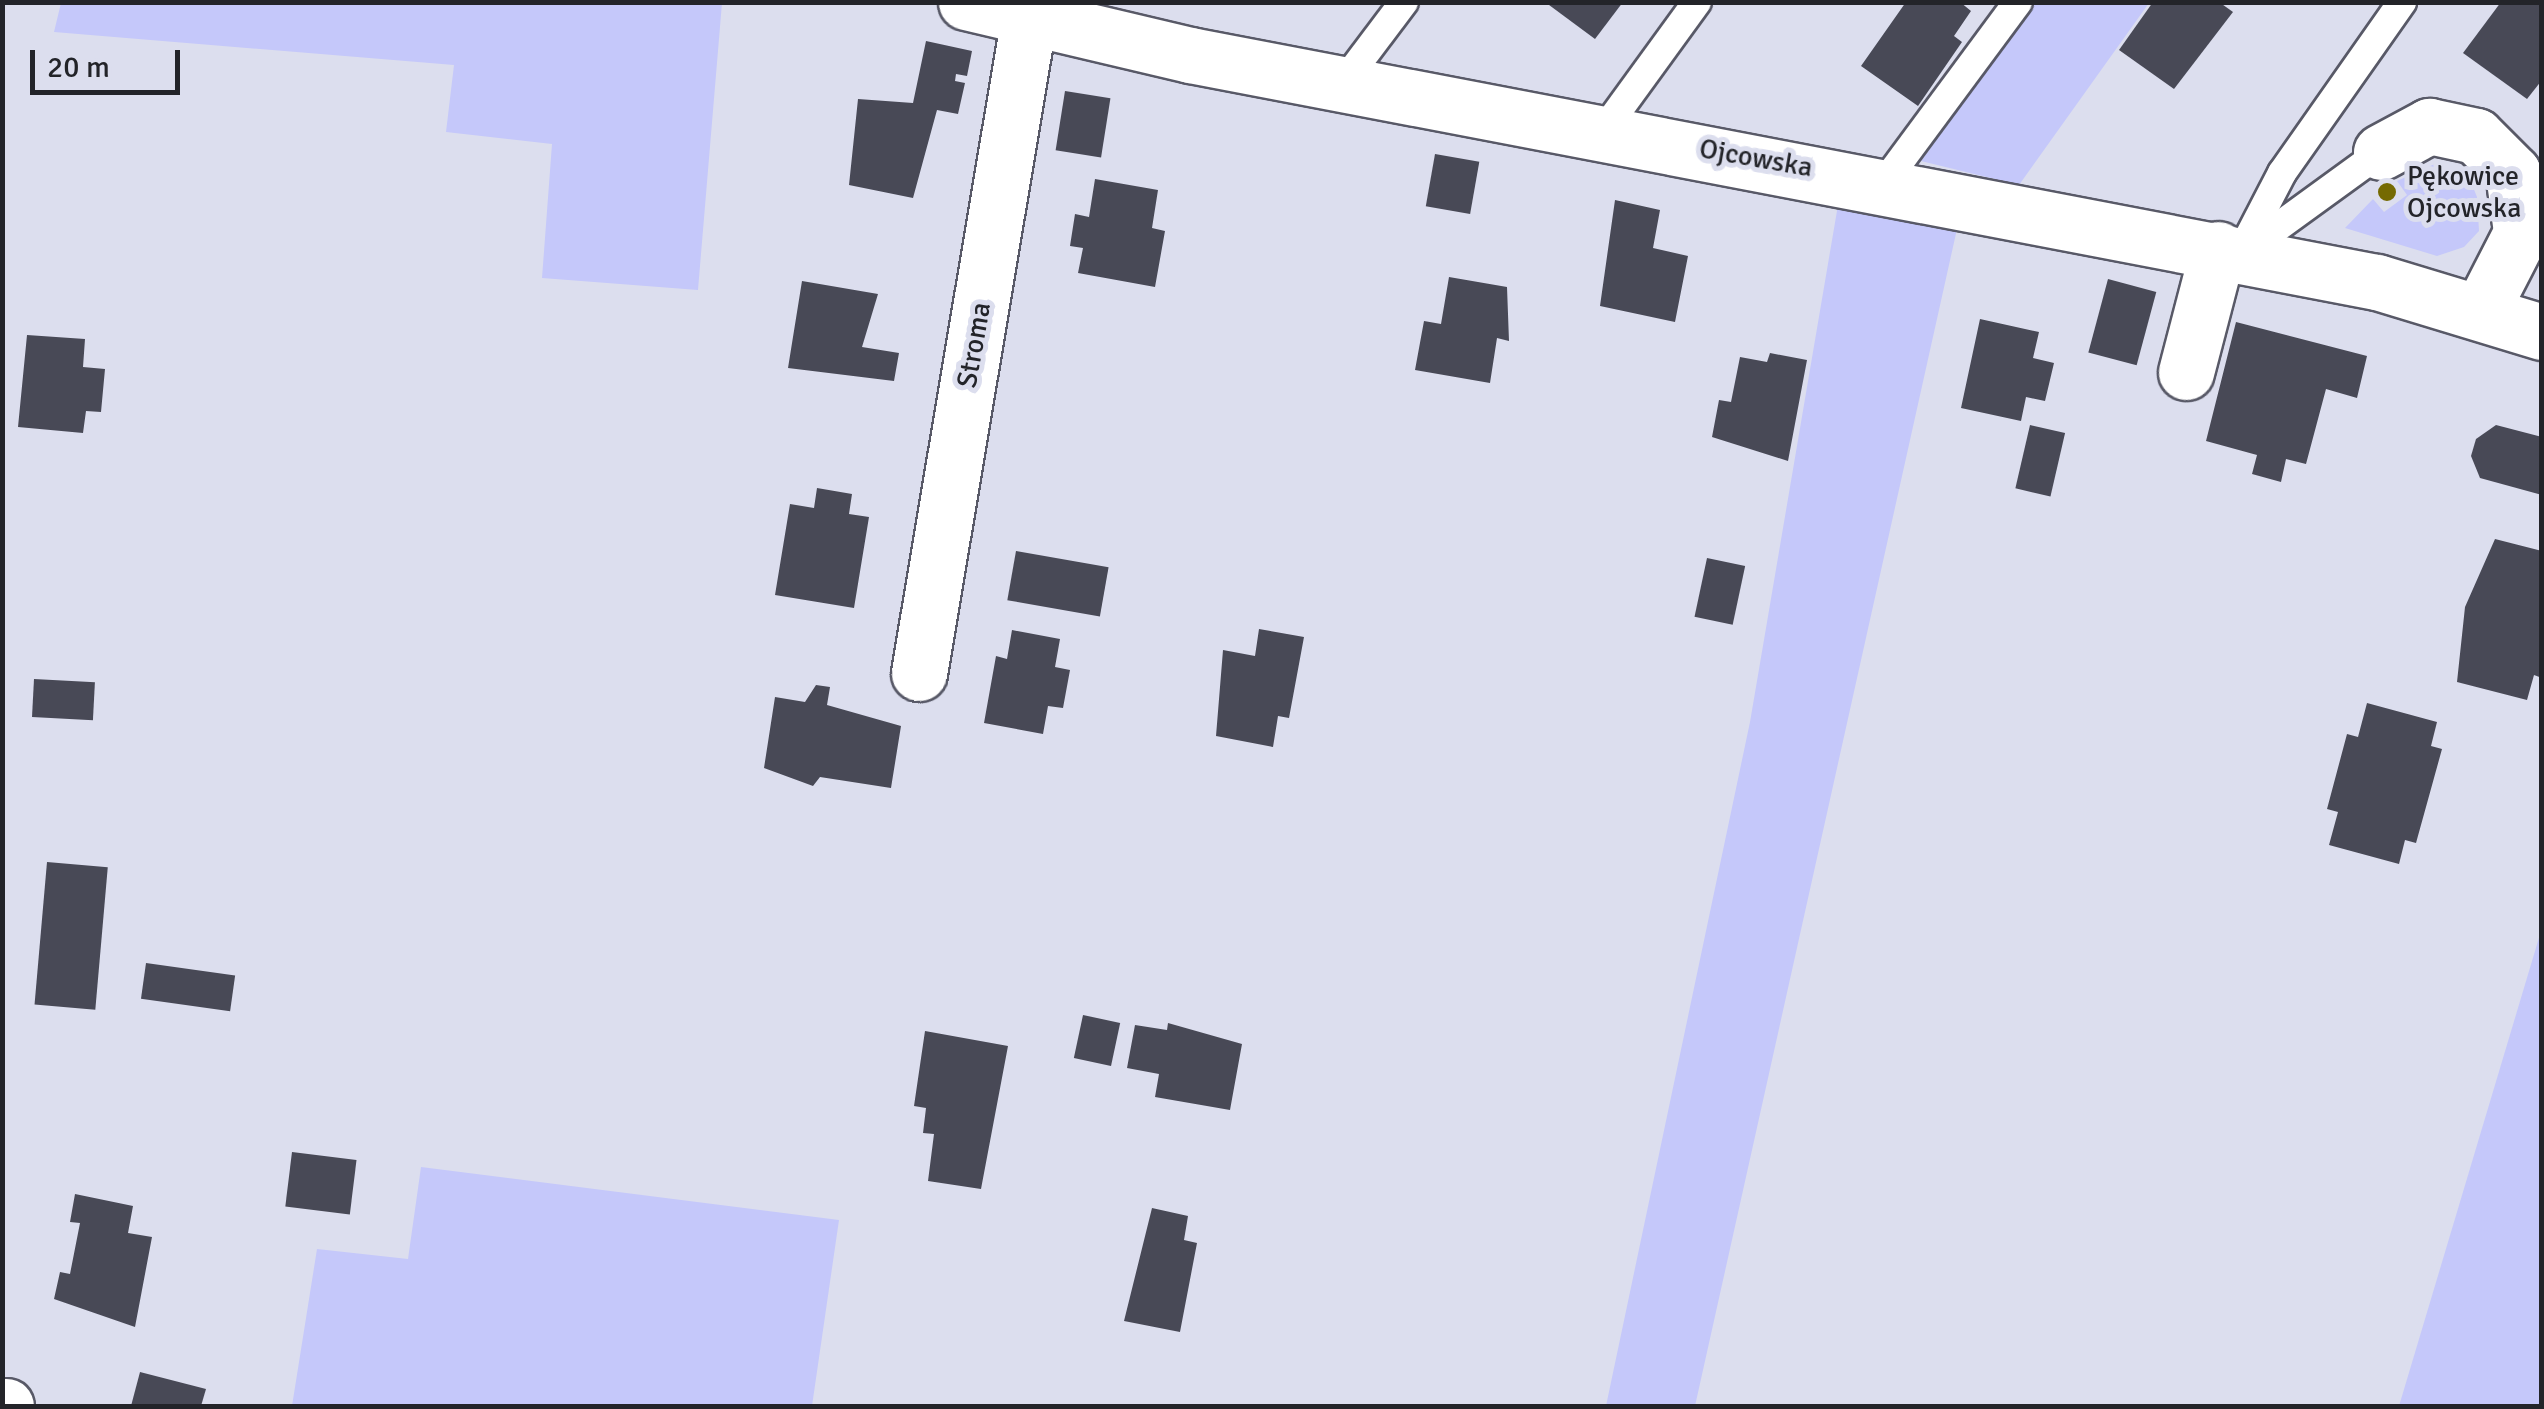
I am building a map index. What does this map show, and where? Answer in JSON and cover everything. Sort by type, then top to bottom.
[{"type":"street","name":"Ojcowska","points":[[966,2],[1343,83],[1884,183],[2229,252],[2482,309],[2542,332]]},
{"type":"street","name":"Stroma","points":[[919,673],[1029,17]]},
{"type":"street","points":[[2381,152],[2428,126],[2476,136],[2512,174],[2530,209],[2482,309]]},
{"type":"street","points":[[2186,372],[2229,252]]},
{"type":"lane","points":[[1343,83],[1404,2]]},
{"type":"lane","points":[[1604,130],[1697,2]]},
{"type":"lane","points":[[1884,183],[2018,2]]},
{"type":"lane","points":[[2229,252],[2402,2]]},
{"type":"lane","points":[[2229,252],[2381,152]]},
{"type":"shaded area","points":[[61,3],[722,3],[698,290],[542,278],[552,144],[446,132],[454,65],[54,32]]},
{"type":"shaded area","points":[[2034,3],[2149,3],[2019,185],[1921,161]]},
{"type":"shaded area","points":[[2437,163],[2471,182],[2477,197],[2479,231],[2464,247],[2437,256],[2345,228],[2373,199],[2384,212],[2407,195],[2397,181]]},
{"type":"shaded area","points":[[1838,205],[1957,229],[1695,1406],[1606,1406],[1750,722]]},
{"type":"shaded area","points":[[2541,931],[2541,1406],[2399,1406]]},
{"type":"shaded area","points":[[421,1167],[839,1220],[812,1406],[292,1406],[317,1249],[408,1259]]},
{"type":"building","points":[[1545,2],[1623,2],[1595,39]]},
{"type":"building","points":[[1906,2],[1960,2],[1971,11],[1954,36],[1962,42],[1918,106],[1861,66]]},
{"type":"building","points":[[2153,2],[2219,2],[2233,12],[2174,89],[2119,50]]},
{"type":"building","points":[[2501,2],[2542,2],[2542,80],[2527,99],[2463,53]]},
{"type":"building","points":[[926,41],[972,51],[967,76],[956,74],[955,81],[965,83],[958,114],[937,110],[913,198],[849,185],[858,99],[913,103]]},
{"type":"building","points":[[1065,91],[1110,98],[1101,157],[1056,150]]},
{"type":"building","points":[[1435,154],[1479,162],[1470,214],[1426,206]]},
{"type":"building","points":[[1095,179],[1158,190],[1152,228],[1165,231],[1155,287],[1078,273],[1083,248],[1070,246],[1075,214],[1089,217]]},
{"type":"building","points":[[1615,200],[1660,210],[1653,248],[1688,256],[1675,322],[1600,306]]},
{"type":"building","points":[[1449,277],[1507,287],[1509,341],[1497,338],[1490,383],[1415,370],[1424,321],[1441,324]]},
{"type":"building","points":[[2108,279],[2156,292],[2137,365],[2088,352]]},
{"type":"building","points":[[802,281],[878,294],[862,347],[899,353],[894,381],[788,368]]},
{"type":"building","points":[[1980,319],[2039,332],[2033,358],[2054,363],[2045,401],[2026,397],[2021,421],[1961,408]]},
{"type":"building","points":[[2236,322],[2367,356],[2357,398],[2326,389],[2306,464],[2286,459],[2281,482],[2252,474],[2257,455],[2206,441]]},
{"type":"building","points":[[27,335],[85,339],[83,367],[105,369],[101,412],[86,411],[83,433],[18,427]]},
{"type":"building","points":[[1770,353],[1807,360],[1788,461],[1712,437],[1719,400],[1731,402],[1740,357],[1767,362]]},
{"type":"building","points":[[2030,425],[2065,433],[2050,496],[2015,488]]},
{"type":"building","points":[[2496,425],[2542,437],[2542,495],[2480,478],[2471,456],[2476,439]]},
{"type":"building","points":[[817,488],[852,494],[849,514],[869,517],[854,608],[775,595],[790,504],[814,508]]},
{"type":"building","points":[[2495,539],[2542,551],[2542,678],[2534,675],[2527,700],[2457,682],[2465,607]]},
{"type":"building","points":[[1016,551],[1109,567],[1100,617],[1007,600]]},
{"type":"building","points":[[1707,558],[1745,566],[1733,625],[1695,617]]},
{"type":"building","points":[[1259,629],[1304,637],[1289,718],[1278,716],[1273,747],[1216,736],[1223,650],[1255,656]]},
{"type":"building","points":[[1012,630],[1060,639],[1055,667],[1070,670],[1063,708],[1048,706],[1043,734],[984,723],[996,656],[1007,659]]},
{"type":"building","points":[[34,679],[95,682],[93,720],[32,717]]},
{"type":"building","points":[[816,685],[830,687],[827,705],[901,726],[891,788],[820,777],[813,786],[764,768],[775,697],[805,702]]},
{"type":"building","points":[[2367,703],[2437,722],[2431,746],[2442,749],[2416,843],[2405,840],[2399,864],[2329,845],[2338,812],[2327,809],[2347,734],[2358,737]]},
{"type":"building","points":[[47,862],[108,867],[95,1010],[35,1004]]},
{"type":"building","points":[[146,963],[235,976],[230,1011],[141,999]]},
{"type":"building","points":[[1083,1015],[1120,1023],[1111,1066],[1074,1058]]},
{"type":"building","points":[[1168,1023],[1242,1044],[1230,1110],[1155,1097],[1159,1074],[1127,1068],[1135,1025],[1167,1030]]},
{"type":"building","points":[[925,1031],[1008,1046],[981,1189],[928,1181],[934,1134],[923,1133],[926,1108],[914,1106]]},
{"type":"building","points":[[292,1152],[357,1160],[350,1215],[285,1207]]},
{"type":"building","points":[[75,1194],[133,1206],[128,1233],[152,1237],[135,1327],[54,1299],[60,1272],[70,1274],[80,1223],[70,1222]]},
{"type":"building","points":[[1152,1208],[1188,1216],[1184,1240],[1197,1243],[1180,1332],[1124,1321]]},
{"type":"building","points":[[140,1372],[206,1389],[201,1406],[131,1406]]},
{"type":"place","name":"Pękowice Ojcowska","points":[[2387,192]]}]
